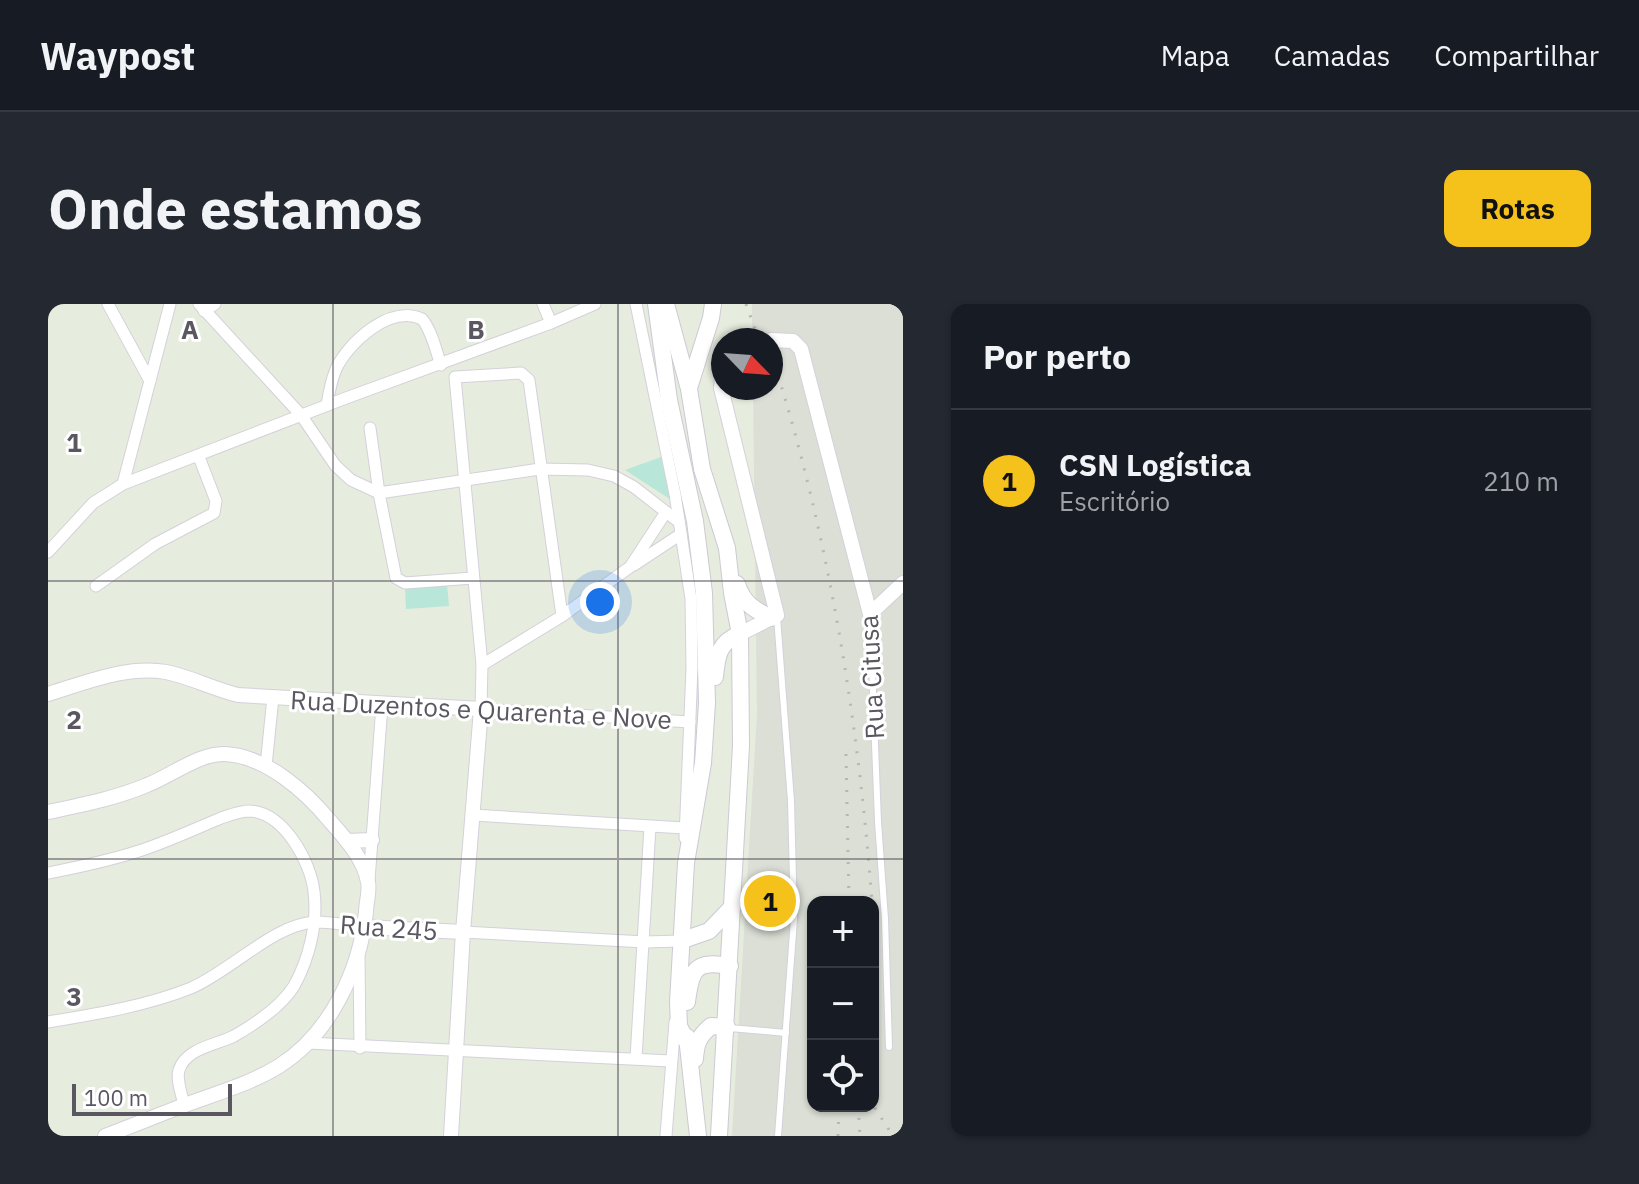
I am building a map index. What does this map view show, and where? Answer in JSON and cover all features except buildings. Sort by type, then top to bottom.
[{"type":"main road","points":[[656,304],[663,403],[695,521],[704,593],[707,703],[698,798]]},
{"type":"main road","points":[[666,304],[689,389],[702,469]]},
{"type":"main road","points":[[689,389],[713,304]]},
{"type":"main road","points":[[663,403],[681,403],[741,597],[749,606],[774,616]]},
{"type":"main road","points":[[719,1136],[741,746],[740,634],[727,548]]},
{"type":"main road","points":[[688,1044],[679,1026],[678,1002],[686,863],[710,729],[718,651],[729,638],[740,634]]},
{"type":"main road","points":[[680,941],[709,931],[733,906]]},
{"type":"main road","points":[[698,1136],[686,1011],[693,972],[701,965],[711,963],[730,966]]},
{"type":"main road","points":[[693,1078],[696,1042],[711,1026],[727,1027]]},
{"type":"street","points":[[108,304],[150,381]]},
{"type":"street","points":[[123,484],[170,304]]},
{"type":"street","points":[[215,304],[202,307],[301,415],[335,465],[351,480],[379,493],[540,469],[588,470],[614,476],[634,487],[666,512],[680,528]]},
{"type":"street","points":[[543,304],[551,323]]},
{"type":"street","points":[[48,552],[93,503],[123,484],[595,304]]},
{"type":"street","points":[[636,304],[663,403],[691,599],[692,668],[684,828],[686,863]]},
{"type":"street","points":[[327,405],[335,372],[348,347],[377,315],[391,309],[403,308],[423,321],[441,365]]},
{"type":"street","name":"Rua Citusa","points":[[783,341],[793,341],[801,349],[870,614]]},
{"type":"street","points":[[473,352],[476,375]]},
{"type":"street","points":[[451,1136],[482,665],[455,377],[521,373],[529,380],[562,616]]},
{"type":"street","points":[[724,400],[774,616],[740,634]]},
{"type":"street","points":[[370,428],[396,578],[400,582],[473,578]]},
{"type":"street","points":[[96,586],[155,544],[214,513],[216,501],[199,457]]},
{"type":"street","points":[[630,567],[666,512]]},
{"type":"street","points":[[482,665],[562,616],[680,528]]},
{"type":"street","points":[[870,614],[903,583]]},
{"type":"street","name":"Rua Duzentos e Quarenta e Nove","points":[[48,694],[143,670],[182,676],[215,690],[238,695],[690,722]]},
{"type":"street","points":[[266,766],[273,697]]},
{"type":"street","points":[[360,1048],[359,952],[364,927],[382,705]]},
{"type":"street","points":[[48,812],[144,787],[205,757],[224,754],[246,758],[266,766],[299,791],[347,841],[360,861],[368,883]]},
{"type":"street","points":[[48,873],[143,850],[234,813],[252,811],[270,818],[285,831],[298,849],[309,870],[314,892],[314,922],[307,954],[293,988],[267,1015],[234,1036],[184,1059],[178,1077],[184,1105]]},
{"type":"street","points":[[473,815],[684,828]]},
{"type":"street","points":[[636,1058],[650,827]]},
{"type":"street","points":[[347,841],[372,840]]},
{"type":"street","points":[[48,1022],[140,1004],[193,987],[290,928],[314,922]]},
{"type":"street","name":"Rua 245","points":[[314,922],[463,932]]},
{"type":"street","points":[[463,932],[645,942],[680,941]]},
{"type":"street","points":[[105,1136],[241,1085],[280,1066],[308,1043],[335,1006],[359,952]]},
{"type":"street","points":[[666,1136],[678,1002]]},
{"type":"street","points":[[308,1043],[360,1048],[457,1049],[671,1061]]},
{"type":"lane","name":"Rua Citusa","points":[[870,614],[889,1047]]},
{"type":"lane","points":[[774,616],[792,816],[794,919],[778,1136]]},
{"type":"lane","points":[[727,1027],[786,1033]]},
{"type":"shaded area","points":[[752,304],[903,304],[903,1136],[732,1136],[757,714],[753,400],[783,400],[783,328],[752,328]]},
{"type":"shaded area","points":[[664,456],[676,503],[625,470]]},
{"type":"shaded area","points":[[447,584],[449,606],[406,609],[405,587]]},
{"type":"railway","points":[[746,304],[755,328]]},
{"type":"railway","points":[[783,393],[809,487],[838,624],[858,763],[871,896]]},
{"type":"railway","points":[[846,754],[849,896]]},
{"type":"railway","points":[[838,1136],[839,1112]]},
{"type":"railway","points":[[858,1112],[860,1136]]},
{"type":"railway","points":[[878,1112],[893,1136]]},
{"type":"place","name":"CSN Logística","points":[[770,901]]}]
